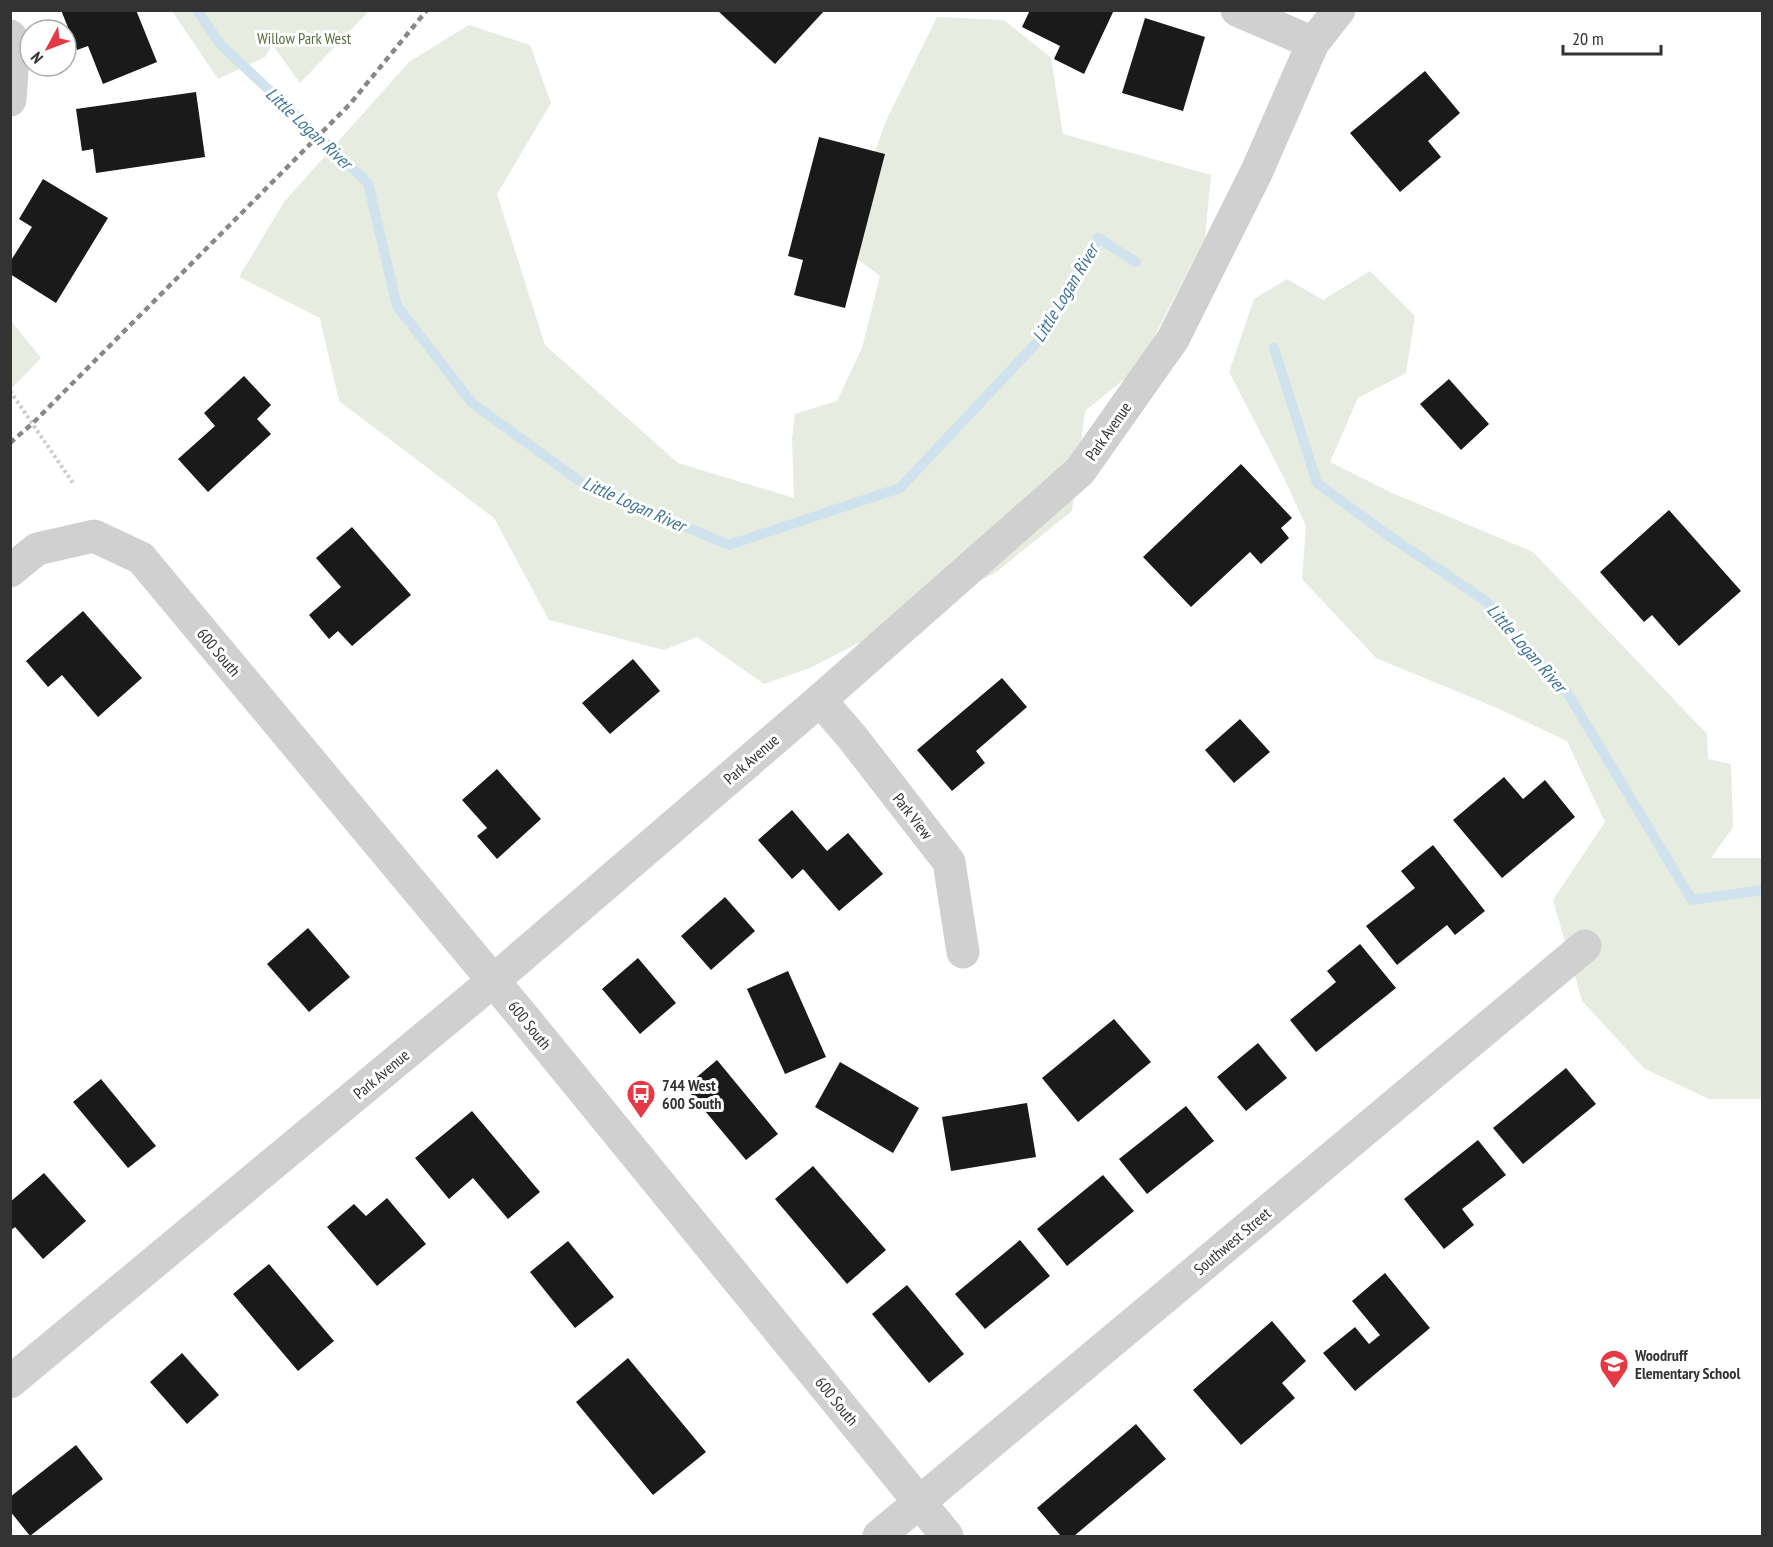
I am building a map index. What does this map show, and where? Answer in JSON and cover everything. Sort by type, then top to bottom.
[{"type":"street","points":[[1237,10],[1313,43]]},
{"type":"street","name":"Park Avenue","points":[[10,1382],[493,981],[820,700],[1080,471],[1173,339],[1257,171],[1313,43],[1339,10]]},
{"type":"street","points":[[10,36],[14,42],[10,100]]},
{"type":"street","name":"600 South","points":[[10,571],[37,549],[94,536],[141,558],[493,981],[947,1536]]},
{"type":"street","name":"Park View","points":[[820,700],[852,737],[949,862],[963,952]]},
{"type":"street","name":"Southwest Street","points":[[879,1536],[1585,946]]},
{"type":"path","points":[[10,391],[73,483]]},
{"type":"green space","name":"Willow Park West","points":[[172,11],[369,11],[300,83],[272,44],[265,57],[218,79]]},
{"type":"green space","points":[[937,17],[1004,20],[1051,58],[1063,134],[1211,175],[1205,238],[1138,368],[1085,411],[1072,511],[995,573],[810,668],[764,684],[697,637],[664,650],[549,620],[494,518],[339,401],[320,318],[239,277],[284,202],[409,62],[469,25],[530,45],[551,103],[497,194],[545,345],[678,463],[794,498],[792,438],[795,414],[837,401],[862,348],[880,276],[841,247],[886,121]]},
{"type":"green space","points":[[1370,271],[1415,316],[1406,373],[1358,398],[1330,462],[1390,492],[1533,552],[1707,734],[1708,759],[1731,764],[1733,827],[1711,858],[1762,858],[1762,1099],[1709,1099],[1645,1069],[1582,1001],[1553,900],[1605,822],[1567,741],[1497,708],[1376,658],[1302,579],[1306,526],[1229,372],[1254,299],[1287,279],[1323,300]]},
{"type":"green space","points":[[11,321],[41,358],[10,389]]},
{"type":"building","points":[[61,10],[136,10],[157,62],[103,84],[88,46],[78,50],[78,18],[64,18]]},
{"type":"building","points":[[717,10],[825,10],[775,64]]},
{"type":"building","points":[[1030,10],[1114,10],[1084,74],[1054,59],[1060,46],[1022,27]]},
{"type":"building","points":[[1145,18],[1205,37],[1183,111],[1122,93]]},
{"type":"building","points":[[1425,71],[1460,113],[1428,141],[1441,157],[1400,192],[1350,133]]},
{"type":"building","points":[[196,92],[205,157],[96,173],[93,149],[82,151],[76,109]]},
{"type":"building","points":[[819,137],[885,154],[845,308],[794,295],[803,260],[788,256]]},
{"type":"building","points":[[43,179],[108,218],[56,303],[10,274],[10,262],[32,227],[19,219]]},
{"type":"building","points":[[244,376],[271,405],[257,419],[271,434],[208,492],[178,459],[215,426],[204,413]]},
{"type":"building","points":[[1449,379],[1489,424],[1461,450],[1420,404]]},
{"type":"building","points":[[1241,464],[1292,518],[1281,528],[1289,538],[1261,564],[1250,552],[1191,607],[1143,557]]},
{"type":"building","points":[[1669,510],[1741,591],[1679,646],[1652,615],[1644,622],[1600,572]]},
{"type":"building","points":[[352,527],[411,595],[352,646],[338,631],[329,639],[309,615],[341,587],[316,558]]},
{"type":"building","points":[[83,611],[142,678],[98,717],[62,675],[48,687],[26,661]]},
{"type":"building","points":[[633,659],[660,691],[610,734],[582,703]]},
{"type":"building","points":[[1002,678],[1027,707],[976,751],[985,763],[952,791],[917,750]]},
{"type":"building","points":[[1240,719],[1270,752],[1234,783],[1205,750]]},
{"type":"building","points":[[497,769],[541,819],[497,859],[477,836],[487,828],[462,800]]},
{"type":"building","points":[[1504,777],[1523,799],[1545,780],[1575,817],[1502,878],[1453,820]]},
{"type":"building","points":[[792,810],[827,851],[848,833],[883,874],[839,911],[803,869],[792,879],[758,840]]},
{"type":"building","points":[[1433,845],[1485,911],[1455,935],[1447,925],[1397,965],[1366,926],[1415,888],[1401,871]]},
{"type":"building","points":[[725,897],[755,931],[711,970],[681,936]]},
{"type":"building","points":[[308,928],[350,977],[309,1012],[267,964]]},
{"type":"building","points":[[1360,944],[1396,988],[1316,1052],[1290,1020],[1336,982],[1327,971]]},
{"type":"building","points":[[638,958],[676,1003],[640,1034],[602,989]]},
{"type":"building","points":[[788,971],[826,1057],[785,1074],[747,989]]},
{"type":"building","points":[[1114,1019],[1151,1062],[1078,1122],[1042,1078]]},
{"type":"building","points":[[1258,1043],[1287,1078],[1246,1111],[1217,1077]]},
{"type":"building","points":[[717,1060],[778,1134],[746,1160],[685,1087]]},
{"type":"building","points":[[840,1062],[919,1108],[893,1153],[815,1107]]},
{"type":"building","points":[[1566,1068],[1596,1104],[1523,1164],[1493,1128]]},
{"type":"building","points":[[101,1079],[156,1146],[128,1168],[73,1102]]},
{"type":"building","points":[[1027,1103],[1036,1157],[951,1171],[942,1117]]},
{"type":"building","points":[[1186,1106],[1214,1141],[1147,1194],[1119,1159]]},
{"type":"building","points":[[472,1111],[540,1192],[508,1219],[473,1178],[449,1199],[415,1158]]},
{"type":"building","points":[[1478,1140],[1506,1175],[1462,1209],[1474,1225],[1444,1249],[1404,1199]]},
{"type":"building","points":[[813,1166],[886,1250],[847,1284],[775,1199]]},
{"type":"building","points":[[44,1173],[86,1221],[43,1259],[15,1227],[10,1231],[10,1202]]},
{"type":"building","points":[[1103,1175],[1134,1211],[1067,1266],[1037,1229]]},
{"type":"building","points":[[387,1198],[426,1244],[377,1286],[327,1227],[354,1204],[366,1216]]},
{"type":"building","points":[[1020,1240],[1050,1276],[985,1329],[955,1294]]},
{"type":"building","points":[[568,1241],[614,1297],[575,1328],[530,1272]]},
{"type":"building","points":[[269,1264],[334,1341],[298,1371],[233,1294]]},
{"type":"building","points":[[1385,1273],[1430,1328],[1355,1391],[1323,1353],[1355,1327],[1369,1344],[1380,1335],[1352,1301]]},
{"type":"building","points":[[907,1285],[964,1354],[929,1383],[872,1314]]},
{"type":"building","points":[[1272,1321],[1306,1361],[1282,1383],[1295,1398],[1241,1445],[1193,1390]]},
{"type":"building","points":[[182,1353],[219,1395],[187,1424],[150,1382]]},
{"type":"building","points":[[628,1358],[706,1452],[653,1495],[576,1402]]},
{"type":"building","points":[[1136,1424],[1166,1459],[1074,1536],[1061,1536],[1037,1508]]},
{"type":"building","points":[[76,1445],[103,1479],[30,1536],[10,1511],[10,1497]]},
{"type":"waterway","name":"Little Logan River","points":[[197,10],[220,44],[368,183],[397,306],[472,403],[585,485],[729,545],[900,488],[1041,338],[1098,238],[1136,262]]},
{"type":"waterway","name":"Little Logan River","points":[[1274,348],[1317,483],[1388,535],[1487,602],[1568,694],[1692,900],[1762,890]]},
{"type":"railway","points":[[10,443],[33,423],[350,104],[427,10]]},
{"type":"place","name":"744 West 600 South","points":[[641,1120]]},
{"type":"place","name":"Woodruff Elementary School","points":[[1614,1390]]}]
